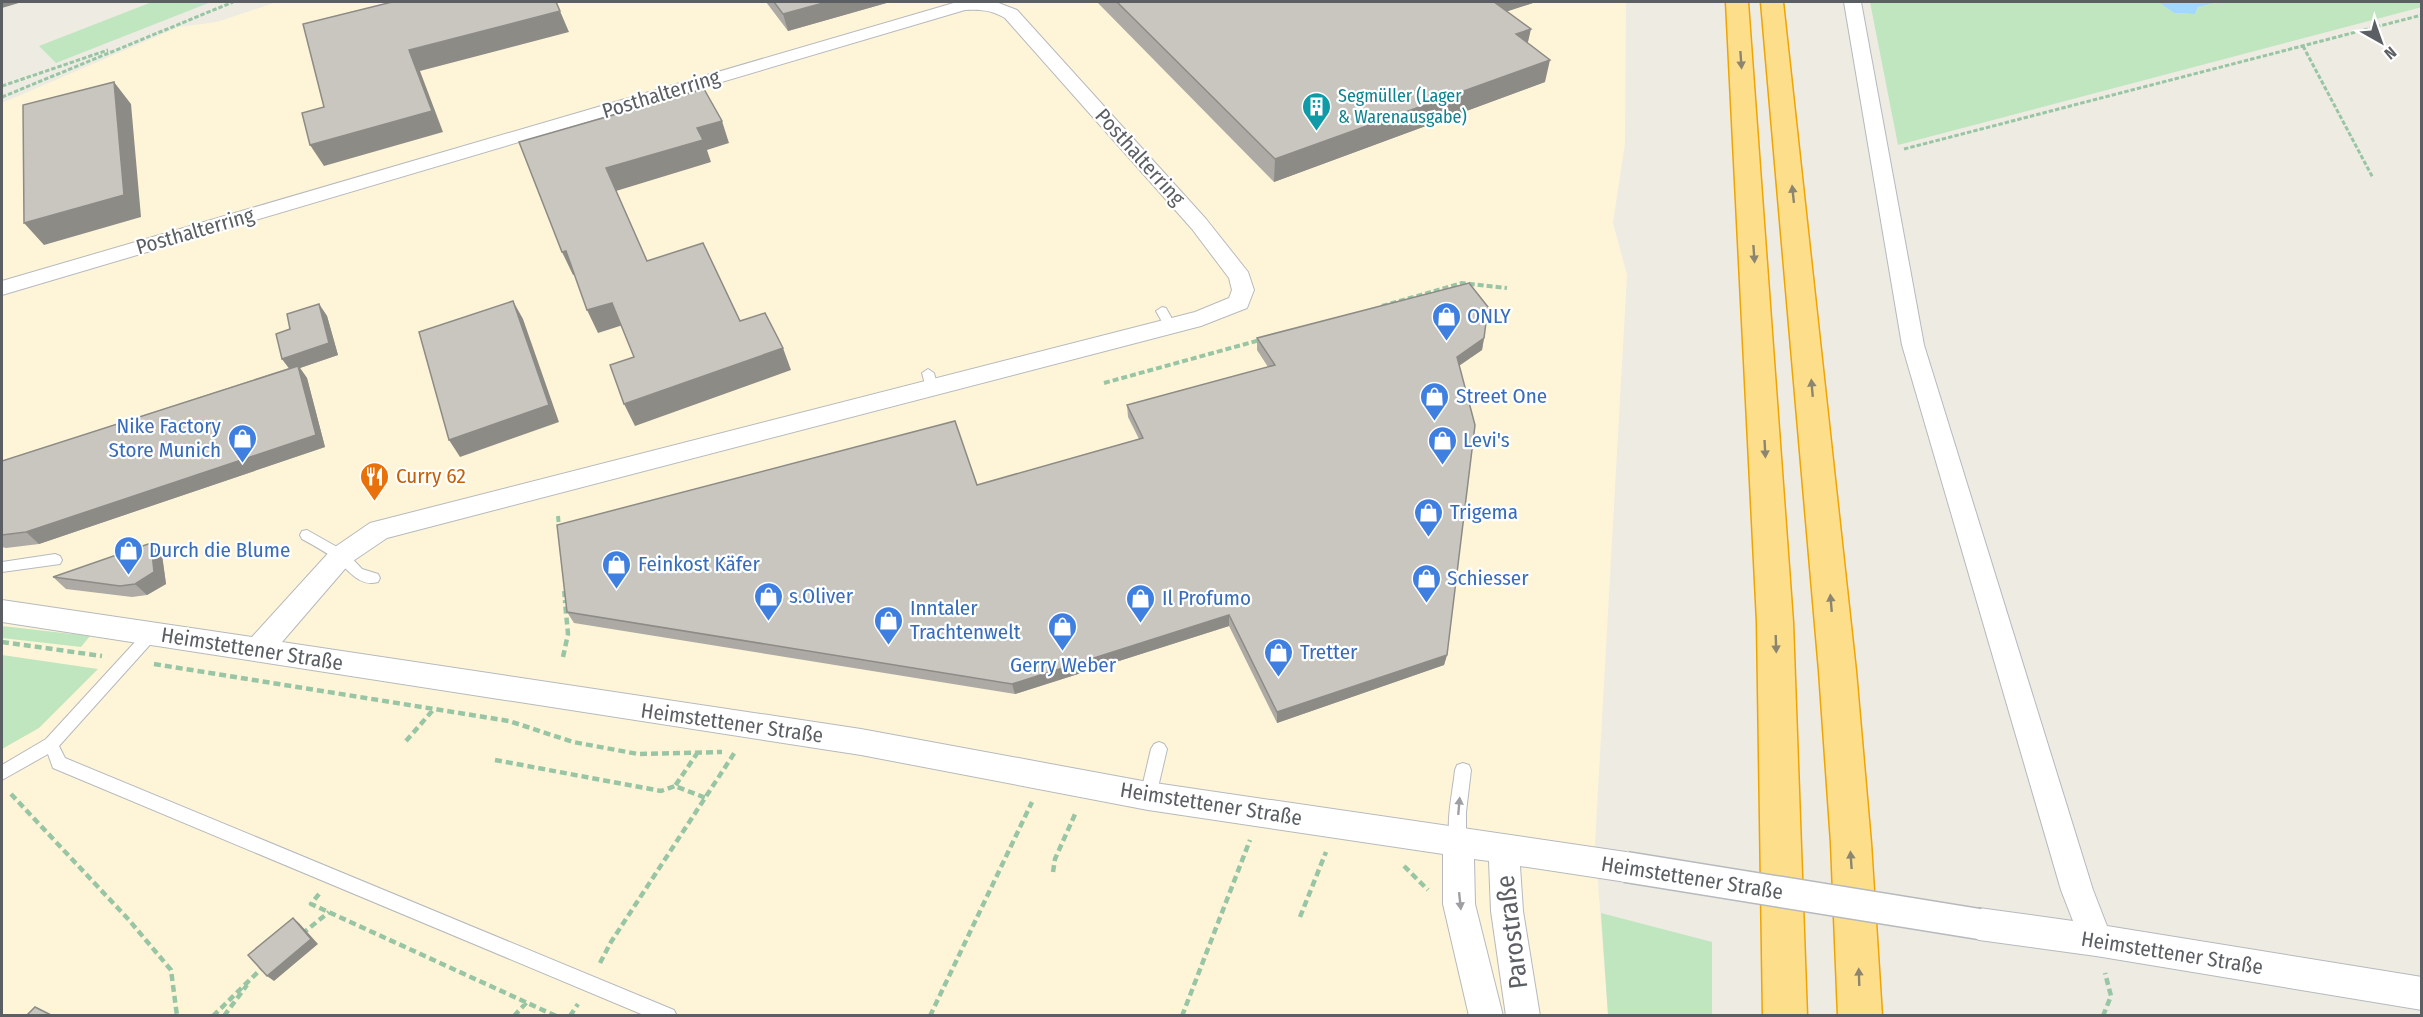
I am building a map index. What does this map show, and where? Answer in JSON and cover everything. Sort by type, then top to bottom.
[{"type":"highway","points":[[1737,2],[1775,622],[1785,1016]]},
{"type":"highway","points":[[1772,2],[1800,258],[1834,636],[1857,939],[1860,1016]]},
{"type":"street","points":[[1852,2],[1913,345],[2077,890],[2096,940]]},
{"type":"street","name":"Posthalterring","points":[[2,288],[964,3],[1001,4],[1158,176],[1240,277],[1243,290],[1239,303],[1201,318],[1166,319],[379,530],[340,556],[258,650]]},
{"type":"street","name":"Heimstettener Straße","points":[[2,611],[861,742],[1148,796],[1504,848],[1979,924],[2096,940],[2421,994]]},
{"type":"street","name":"Parostraße","points":[[1458,842],[1459,904],[1486,1016]]},
{"type":"street","name":"Parostraße","points":[[1504,848],[1507,911],[1523,1016]]},
{"type":"lane","points":[[307,535],[340,556],[357,573],[374,578]]},
{"type":"lane","points":[[2,567],[55,560]]},
{"type":"lane","points":[[2,773],[51,744],[151,634]]},
{"type":"lane","points":[[51,744],[59,763],[668,1016]]},
{"type":"lane","points":[[1148,796],[1159,749]]},
{"type":"lane","points":[[1458,842],[1463,770]]},
{"type":"path","points":[[2,97],[232,2]]},
{"type":"path","points":[[1880,155],[2421,15]]},
{"type":"path","points":[[2,86],[128,44]]},
{"type":"path","points":[[2303,46],[2373,178]]},
{"type":"path","points":[[1381,306],[1462,283],[1507,288]]},
{"type":"path","points":[[1104,383],[1266,338]]},
{"type":"path","points":[[558,516],[560,538]]},
{"type":"path","points":[[563,657],[568,634],[564,582]]},
{"type":"path","points":[[2,642],[509,721],[573,742],[638,754],[735,752],[611,942],[570,1016]]},
{"type":"path","points":[[406,741],[434,710]]},
{"type":"path","points":[[495,760],[661,791],[675,786],[698,751]]},
{"type":"path","points":[[675,786],[706,798]]},
{"type":"path","points":[[9,792],[129,920],[171,970],[177,1016]]},
{"type":"path","points":[[930,1016],[1033,801]]},
{"type":"path","points":[[1053,872],[1055,859],[1078,809]]},
{"type":"path","points":[[1182,1016],[1251,839]]},
{"type":"path","points":[[1300,917],[1326,852]]},
{"type":"path","points":[[335,879],[311,904],[556,1016]]},
{"type":"path","points":[[299,936],[329,911]]},
{"type":"path","points":[[2096,940],[2112,996],[2103,1016]]},
{"type":"path","points":[[213,1016],[271,960]]},
{"type":"path","points":[[224,1016],[254,976]]},
{"type":"path","points":[[514,1016],[527,1002]]},
{"type":"shaded area","points":[[277,2],[1626,2],[1625,143],[1613,223],[1627,275],[1595,843],[1608,1015],[2,1015],[2,103],[179,27],[217,22]]},
{"type":"green space","points":[[152,2],[211,2],[56,63],[39,46]]},
{"type":"green space","points":[[1870,2],[2160,2],[2174,13],[2195,14],[2198,7],[2219,2],[2421,2],[2422,7],[1898,145]]},
{"type":"green space","points":[[2,626],[90,636],[81,647],[2,638]]},
{"type":"green space","points":[[2,655],[98,669],[39,728],[2,749]]},
{"type":"green space","points":[[1601,913],[1712,942],[1712,1015],[1608,1015]]},
{"type":"water","points":[[2159,2],[2219,2],[2198,7],[2195,14],[2174,13]]},
{"type":"building","points":[[392,2],[556,2],[560,11],[409,50],[432,111],[310,145],[302,113],[324,107],[303,24]]},
{"type":"building","points":[[774,2],[827,2],[783,14]]},
{"type":"building","name":"Segmüller (Lager & Warenausgabe)","points":[[1117,2],[1494,2],[1531,29],[1516,34],[1550,60],[1275,159]]},
{"type":"building","points":[[114,82],[124,195],[24,223],[23,105]]},
{"type":"building","points":[[704,89],[722,121],[697,128],[703,140],[606,168],[647,261],[703,243],[740,321],[765,313],[783,348],[624,404],[610,365],[634,357],[612,303],[587,310],[566,251],[562,252],[519,142]]},
{"type":"building","points":[[1469,283],[1488,307],[1484,338],[1457,357],[1475,425],[1447,655],[1277,712],[1229,615],[1012,684],[567,612],[557,525],[955,421],[977,485],[1143,438],[1127,405],[1275,365],[1257,338]]},
{"type":"building","points":[[513,301],[549,405],[449,440],[419,332]]},
{"type":"building","points":[[319,304],[329,343],[282,359],[276,334],[290,329],[287,314]]},
{"type":"building","points":[[298,366],[316,435],[26,532],[2,535],[2,461]]},
{"type":"building","points":[[151,543],[154,572],[135,584],[120,586],[53,577]]},
{"type":"building","points":[[293,918],[311,939],[267,976],[248,955]]},
{"type":"building","points":[[35,1007],[53,1016],[26,1016]]},
{"type":"place","name":"Segmüller (Lager & Warenausgabe)","points":[[1317,132]]},
{"type":"place","name":"ONLY","points":[[1446,342]]},
{"type":"place","name":"Street One","points":[[1435,422]]},
{"type":"place","name":"Nike Factory Store Munich","points":[[242,464]]},
{"type":"place","name":"Levi's","points":[[1442,466]]},
{"type":"place","name":"Curry 62","points":[[375,502]]},
{"type":"place","name":"Trigema","points":[[1429,538]]},
{"type":"place","name":"Durch die Blume","points":[[128,576]]},
{"type":"place","name":"Feinkost Käfer","points":[[617,590]]},
{"type":"place","name":"Schiesser","points":[[1426,604]]},
{"type":"place","name":"s.Oliver","points":[[768,622]]},
{"type":"place","name":"Il Profumo","points":[[1141,624]]},
{"type":"place","name":"Inntaler Trachtenwelt","points":[[889,646]]},
{"type":"place","name":"Gerry Weber","points":[[1063,652]]},
{"type":"place","name":"Tretter","points":[[1279,678]]}]
